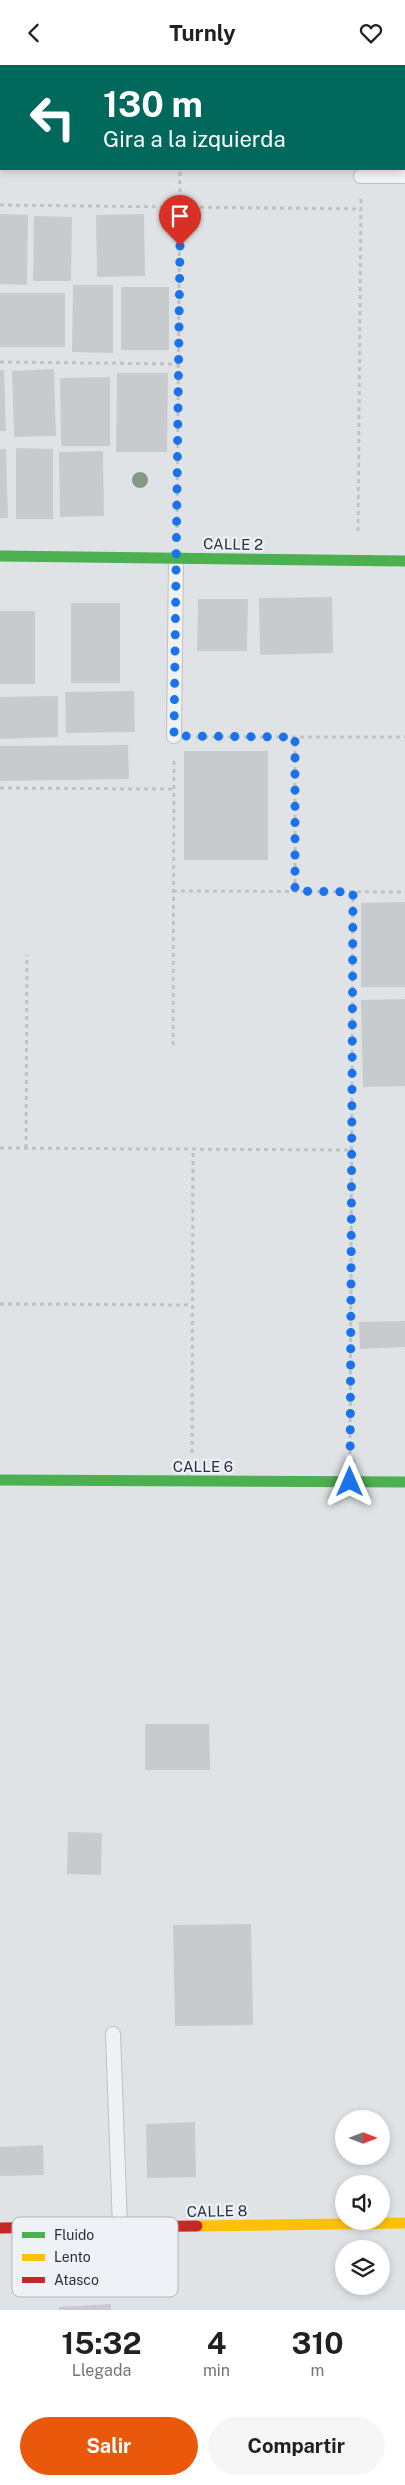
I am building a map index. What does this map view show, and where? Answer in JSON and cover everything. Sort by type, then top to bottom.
[{"type":"street","name":"CALLE 2","points":[[0,556],[405,561]]},
{"type":"street","name":"CALLE 6","points":[[0,1481],[405,1482]]},
{"type":"street","name":"CALLE 8","points":[[178,2226],[405,2223]]},
{"type":"lane","points":[[361,176],[405,176]]},
{"type":"lane","points":[[174,736],[176,558]]},
{"type":"lane","points":[[113,2034],[120,2217]]},
{"type":"path","points":[[176,558],[180,170]]},
{"type":"path","points":[[358,560],[361,176]]},
{"type":"path","points":[[0,205],[361,209]]},
{"type":"path","points":[[0,362],[178,363]]},
{"type":"path","points":[[173,1045],[174,736],[405,737]]},
{"type":"path","points":[[295,737],[295,891]]},
{"type":"path","points":[[0,788],[174,789]]},
{"type":"path","points":[[173,891],[405,892]]},
{"type":"path","points":[[350,1482],[353,892]]},
{"type":"path","points":[[26,1148],[27,955]]},
{"type":"path","points":[[0,1148],[352,1150]]},
{"type":"path","points":[[192,1481],[193,1149]]},
{"type":"path","points":[[0,1304],[192,1305]]},
{"type":"building","points":[[0,214],[28,215],[27,285],[0,284]]},
{"type":"building","points":[[144,214],[145,276],[97,277],[96,215]]},
{"type":"building","points":[[34,216],[72,217],[71,281],[33,281]]},
{"type":"building","points":[[73,285],[113,285],[113,353],[72,352]]},
{"type":"building","points":[[121,287],[169,287],[169,350],[121,350]]},
{"type":"building","points":[[0,293],[65,293],[65,347],[0,347]]},
{"type":"building","points":[[54,369],[56,436],[14,437],[12,371]]},
{"type":"building","points":[[0,370],[4,370],[6,431],[0,431]]},
{"type":"building","points":[[117,373],[168,373],[167,452],[116,452]]},
{"type":"building","points":[[110,377],[110,446],[61,446],[60,378]]},
{"type":"building","points":[[16,448],[53,449],[53,519],[16,519]]},
{"type":"building","points":[[0,449],[6,449],[8,518],[0,518]]},
{"type":"building","points":[[103,451],[104,516],[60,517],[59,452]]},
{"type":"building","points":[[332,597],[333,653],[260,655],[259,598]]},
{"type":"building","points":[[198,599],[248,599],[247,651],[197,651]]},
{"type":"building","points":[[71,603],[120,603],[120,683],[71,683]]},
{"type":"building","points":[[0,611],[35,611],[35,684],[0,684]]},
{"type":"building","points":[[134,691],[135,732],[66,733],[65,692]]},
{"type":"building","points":[[58,696],[58,737],[0,739],[0,697]]},
{"type":"building","points":[[128,745],[129,779],[0,781],[0,746]]},
{"type":"building","points":[[184,751],[268,751],[268,860],[184,860]]},
{"type":"building","points":[[405,902],[405,987],[361,987],[361,903]]},
{"type":"building","points":[[405,999],[405,1086],[363,1087],[361,1000]]},
{"type":"building","points":[[405,1321],[405,1347],[360,1349],[359,1322]]},
{"type":"building","points":[[145,1724],[209,1724],[210,1770],[145,1770]]},
{"type":"building","points":[[68,1832],[102,1833],[101,1875],[67,1874]]},
{"type":"building","points":[[251,1924],[253,2025],[175,2026],[173,1925]]},
{"type":"building","points":[[195,2122],[196,2177],[147,2178],[146,2124]]},
{"type":"building","points":[[43,2145],[44,2175],[0,2176],[0,2147]]},
{"type":"building","points":[[111,2304],[111,2310],[59,2310],[59,2307]]},
{"type":"traffic: fast","points":[[0,556],[405,561]]},
{"type":"traffic: fast","points":[[0,1480],[405,1482]]},
{"type":"traffic: slow","points":[[197,2226],[405,2223]]},
{"type":"traffic: jam","points":[[178,2226],[197,2226]]},
{"type":"traffic: jam","points":[[0,2228],[12,2228]]},
{"type":"route","points":[[180,246],[174,736],[295,737],[295,891],[353,892],[350,1482]]}]
